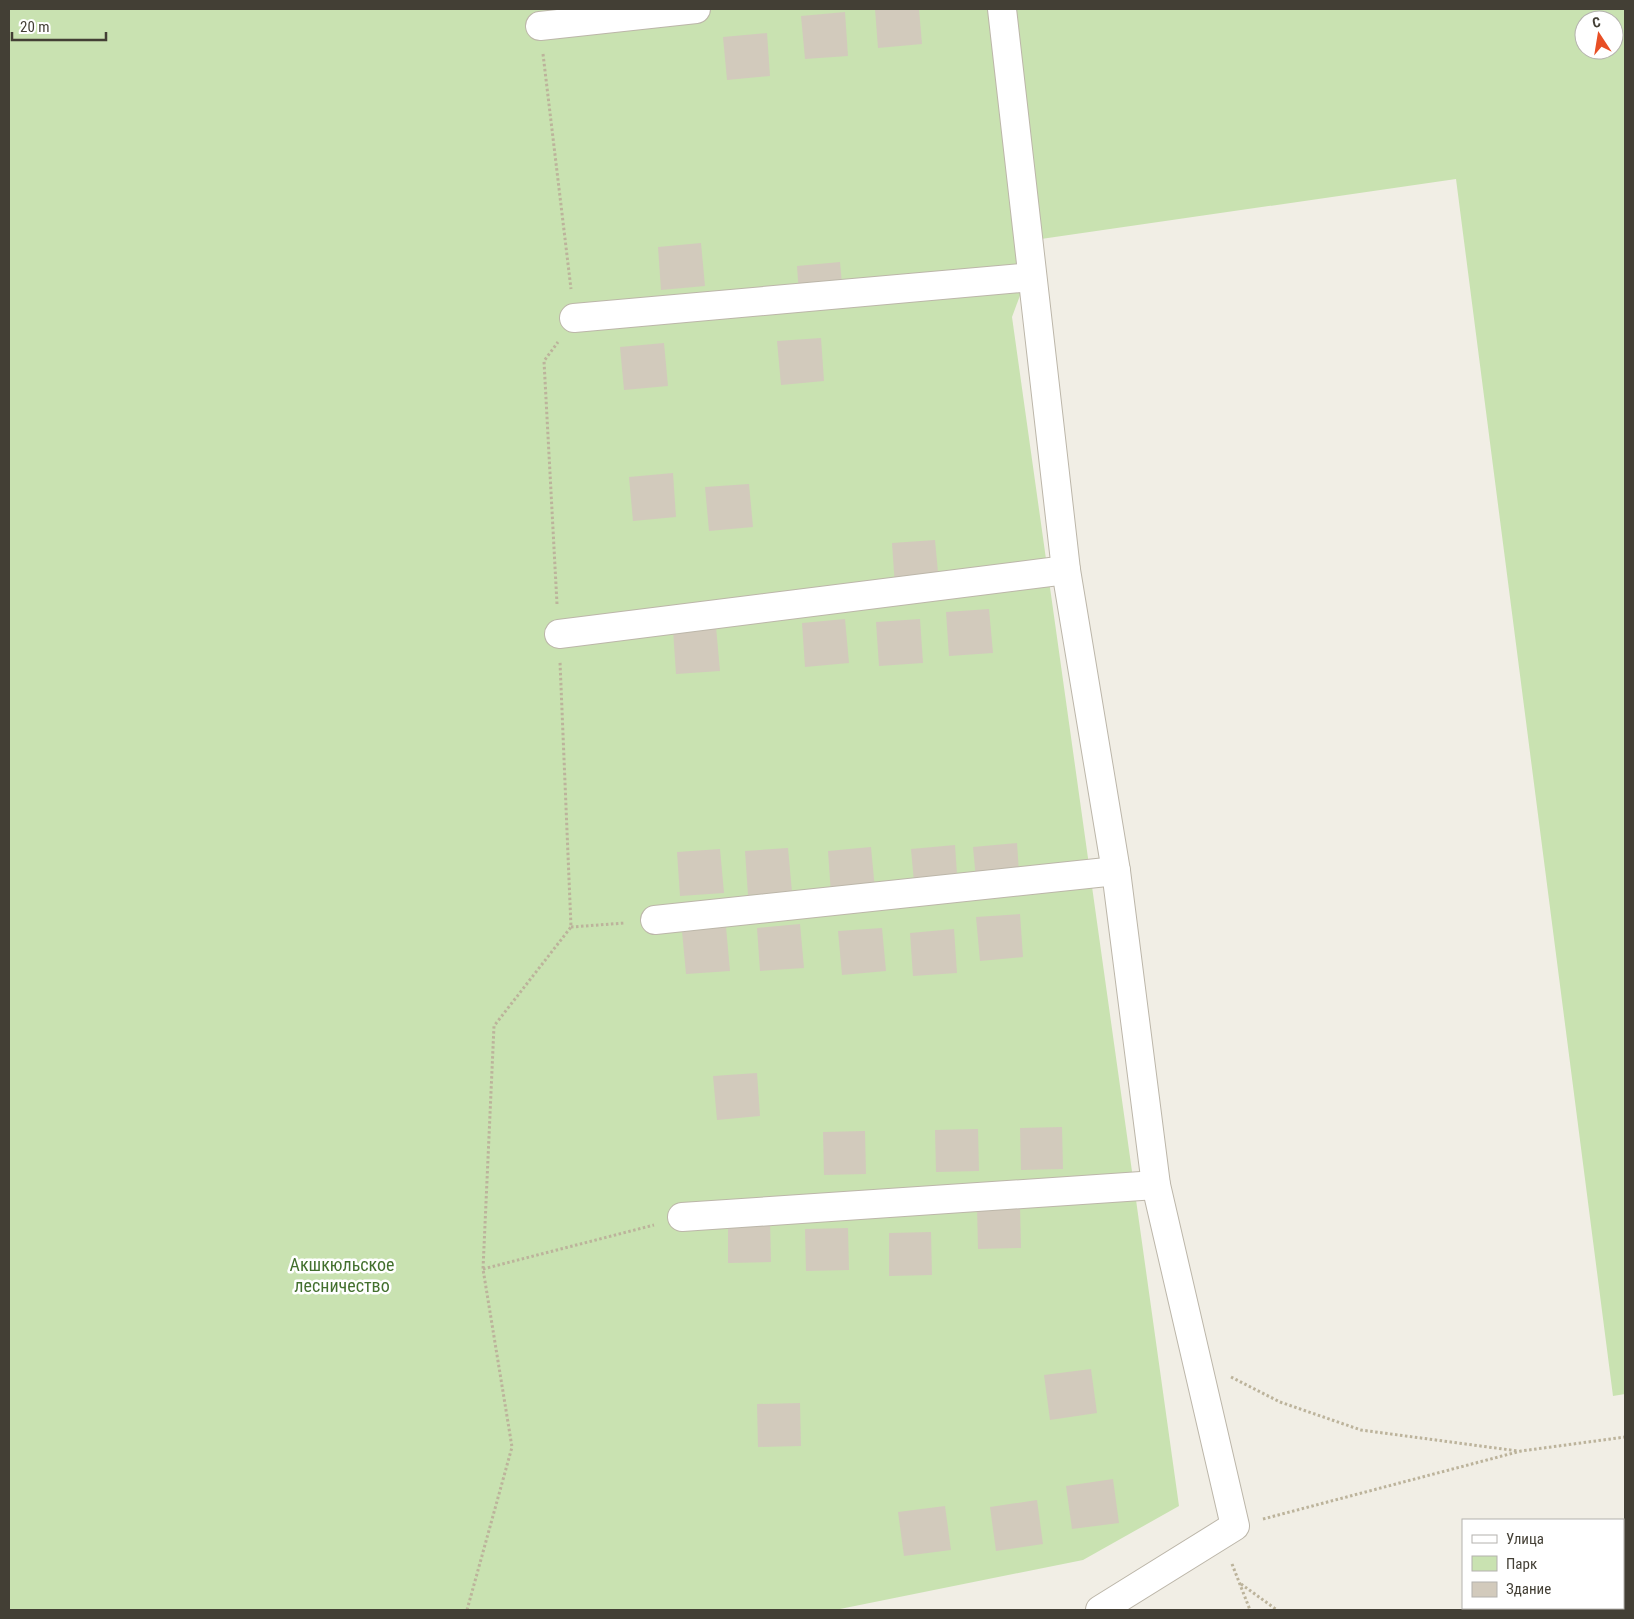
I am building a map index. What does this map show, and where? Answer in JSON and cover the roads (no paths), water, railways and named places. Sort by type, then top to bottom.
[{"type":"street","points":[[540,26],[696,9]]},
{"type":"street","points":[[1002,9],[1066,570],[1116,871],[1156,1185],[1194,1350],[1228,1531],[1100,1610]]},
{"type":"street","points":[[574,318],[1032,277]]},
{"type":"street","points":[[559,634],[1066,570]]},
{"type":"street","points":[[656,920],[1116,871]]},
{"type":"street","points":[[682,1217],[1156,1185]]},
{"type":"park label","name":"Акшкюльское лесничество","points":[[342,1274]]}]
